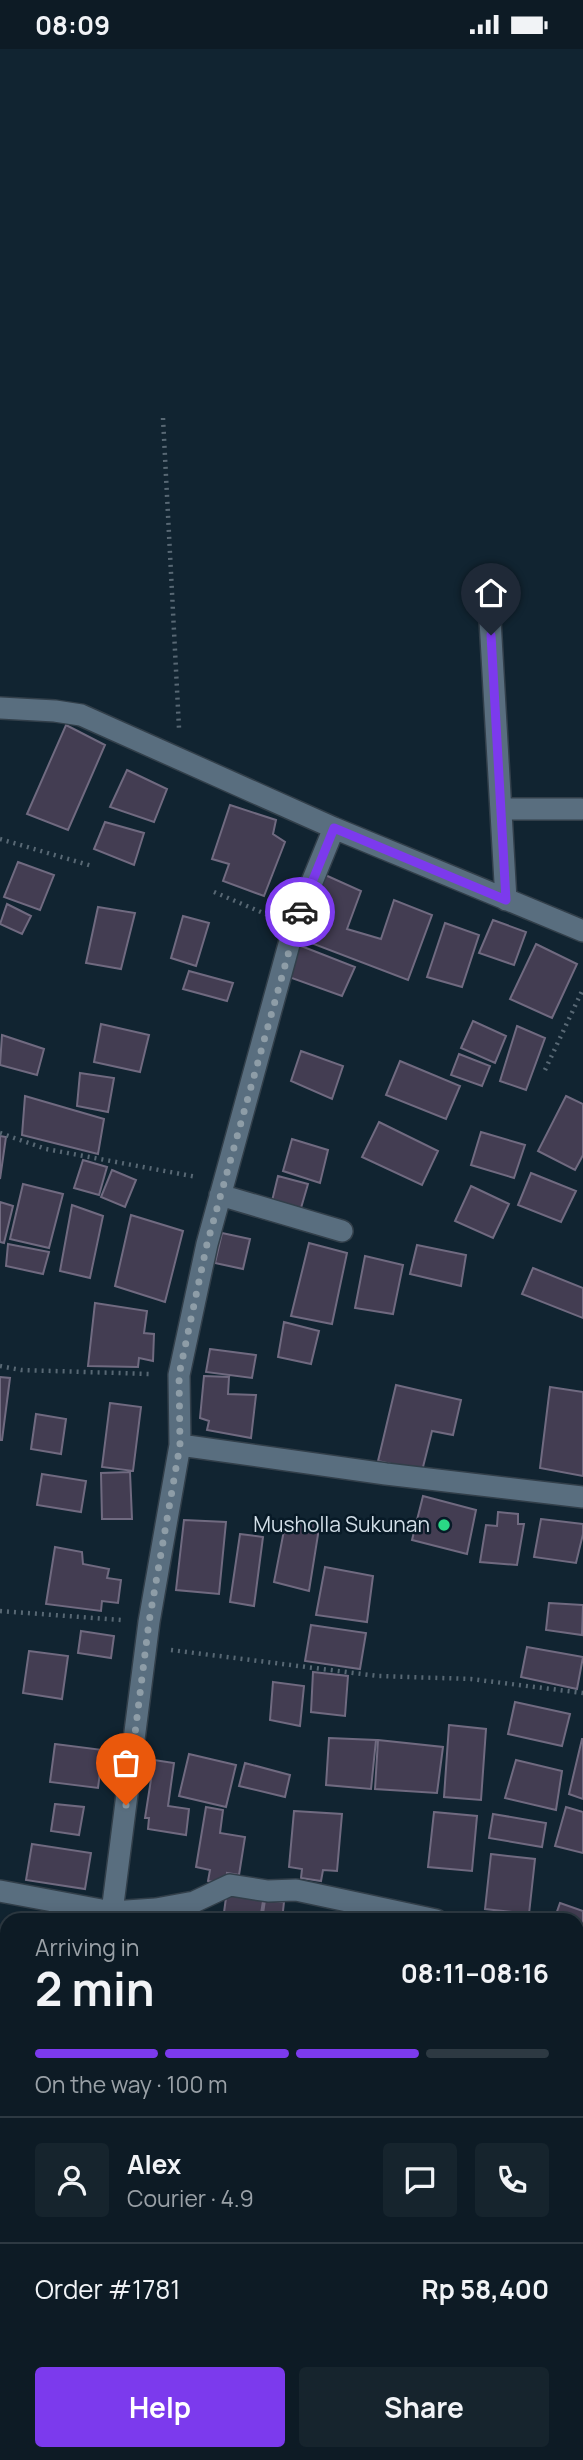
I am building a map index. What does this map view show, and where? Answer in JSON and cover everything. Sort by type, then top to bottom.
[{"type":"street","points":[[488,585],[506,900]]},
{"type":"street","points":[[0,708],[81,715],[334,828],[583,931]]},
{"type":"street","points":[[501,809],[581,809]]},
{"type":"street","points":[[112,1912],[149,1622],[180,1445],[179,1375],[207,1244],[294,926],[334,828]]},
{"type":"street","points":[[222,1188],[342,1231]]},
{"type":"street","points":[[180,1445],[386,1474],[583,1497]]},
{"type":"street","points":[[0,1891],[112,1912],[156,1909],[194,1902],[230,1885],[268,1891],[296,1890],[403,1913]]},
{"type":"path","points":[[163,418],[181,761]]},
{"type":"path","points":[[0,839],[92,866]]},
{"type":"path","points":[[214,892],[294,926]]},
{"type":"path","points":[[545,1070],[583,989]]},
{"type":"path","points":[[0,1133],[46,1149],[222,1188]]},
{"type":"path","points":[[0,1366],[21,1370],[179,1375]]},
{"type":"path","points":[[0,1611],[149,1622]]},
{"type":"path","points":[[146,1646],[378,1676],[471,1679],[583,1693]]},
{"type":"building","points":[[66,725],[105,745],[68,830],[27,814]]},
{"type":"building","points":[[127,770],[167,789],[154,822],[110,807]]},
{"type":"building","points":[[230,805],[276,820],[273,834],[285,842],[264,896],[223,881],[229,864],[212,859]]},
{"type":"building","points":[[105,822],[144,833],[134,865],[94,849]]},
{"type":"building","points":[[18,862],[54,875],[40,910],[4,897]]},
{"type":"building","points":[[323,874],[361,891],[347,929],[381,939],[394,900],[432,915],[408,980],[298,938]]},
{"type":"building","points":[[7,904],[31,916],[22,934],[0,924]]},
{"type":"building","points":[[98,907],[135,913],[121,969],[86,963]]},
{"type":"building","points":[[183,916],[209,923],[196,966],[171,958]]},
{"type":"building","points":[[493,920],[526,932],[514,965],[479,953]]},
{"type":"building","points":[[445,923],[479,935],[462,987],[427,977]]},
{"type":"building","points":[[296,944],[355,967],[342,996],[286,976]]},
{"type":"building","points":[[536,944],[577,964],[552,1018],[510,999]]},
{"type":"building","points":[[189,971],[233,983],[227,1001],[183,989]]},
{"type":"building","points":[[473,1021],[506,1036],[495,1063],[461,1048]]},
{"type":"building","points":[[101,1024],[149,1035],[140,1072],[94,1062]]},
{"type":"building","points":[[517,1026],[545,1038],[526,1090],[500,1081]]},
{"type":"building","points":[[2,1035],[44,1049],[37,1075],[0,1065]]},
{"type":"building","points":[[301,1051],[343,1066],[332,1099],[291,1081]]},
{"type":"building","points":[[459,1054],[490,1066],[482,1086],[451,1075]]},
{"type":"building","points":[[400,1061],[460,1086],[446,1119],[386,1095]]},
{"type":"building","points":[[80,1073],[114,1078],[108,1112],[77,1106]]},
{"type":"building","points":[[25,1096],[104,1119],[98,1154],[22,1135]]},
{"type":"building","points":[[566,1096],[583,1104],[583,1155],[575,1170],[538,1151]]},
{"type":"building","points":[[379,1122],[438,1151],[422,1185],[362,1157]]},
{"type":"building","points":[[481,1132],[525,1145],[514,1178],[471,1165]]},
{"type":"building","points":[[0,1136],[6,1137],[0,1179]]},
{"type":"building","points":[[292,1139],[328,1150],[320,1183],[283,1171]]},
{"type":"building","points":[[83,1160],[107,1167],[99,1195],[74,1188]]},
{"type":"building","points":[[112,1170],[136,1180],[125,1207],[101,1197]]},
{"type":"building","points":[[531,1173],[576,1191],[561,1222],[518,1205]]},
{"type":"building","points":[[278,1176],[308,1184],[301,1208],[272,1201]]},
{"type":"building","points":[[23,1184],[63,1194],[49,1248],[10,1239]]},
{"type":"building","points":[[471,1186],[509,1204],[493,1238],[455,1221]]},
{"type":"building","points":[[0,1202],[13,1206],[4,1243],[0,1242]]},
{"type":"building","points":[[72,1205],[103,1216],[90,1278],[60,1271]]},
{"type":"building","points":[[131,1215],[183,1231],[165,1302],[115,1286]]},
{"type":"building","points":[[222,1233],[250,1239],[243,1269],[215,1263]]},
{"type":"building","points":[[309,1243],[347,1253],[332,1324],[291,1316]]},
{"type":"building","points":[[8,1244],[49,1252],[43,1274],[6,1266]]},
{"type":"building","points":[[417,1245],[466,1255],[461,1286],[410,1274]]},
{"type":"building","points":[[365,1256],[403,1265],[393,1314],[355,1308]]},
{"type":"building","points":[[533,1268],[583,1288],[583,1318],[522,1294]]},
{"type":"building","points":[[95,1303],[147,1311],[144,1333],[154,1334],[153,1361],[139,1358],[138,1367],[88,1366]]},
{"type":"building","points":[[284,1322],[319,1331],[311,1364],[278,1357]]},
{"type":"building","points":[[210,1349],[256,1355],[252,1378],[206,1372]]},
{"type":"building","points":[[204,1376],[229,1377],[228,1394],[256,1395],[251,1438],[207,1430],[209,1421],[200,1418]]},
{"type":"building","points":[[0,1377],[10,1378],[2,1440],[0,1440]]},
{"type":"building","points":[[396,1385],[461,1400],[453,1435],[432,1431],[422,1471],[378,1461]]},
{"type":"building","points":[[550,1387],[583,1392],[583,1476],[540,1468]]},
{"type":"building","points":[[110,1403],[141,1407],[133,1471],[102,1467]]},
{"type":"building","points":[[36,1414],[66,1419],[61,1454],[31,1449]]},
{"type":"building","points":[[130,1472],[132,1519],[102,1519],[101,1473]]},
{"type":"building","points":[[42,1474],[86,1481],[81,1512],[37,1505]]},
{"type":"building","name":"Musholla Sukunan","points":[[423,1496],[476,1510],[467,1554],[412,1540]]},
{"type":"building","points":[[498,1512],[518,1514],[518,1524],[524,1524],[517,1565],[480,1562],[486,1525],[497,1526]]},
{"type":"building","points":[[541,1519],[583,1524],[576,1563],[534,1557]]},
{"type":"building","points":[[184,1520],[226,1522],[219,1594],[176,1590]]},
{"type":"building","points":[[286,1520],[320,1522],[309,1591],[274,1582]]},
{"type":"building","points":[[240,1534],[263,1537],[254,1606],[230,1602]]},
{"type":"building","points":[[55,1547],[82,1552],[83,1564],[109,1569],[107,1578],[121,1580],[118,1603],[102,1601],[101,1611],[46,1604]]},
{"type":"building","points":[[325,1567],[373,1576],[367,1622],[316,1615]]},
{"type":"building","points":[[549,1603],[583,1605],[582,1635],[546,1630]]},
{"type":"building","points":[[311,1625],[366,1633],[360,1669],[305,1661]]},
{"type":"building","points":[[81,1631],[114,1636],[111,1658],[78,1653]]},
{"type":"building","points":[[527,1647],[583,1657],[577,1689],[521,1677]]},
{"type":"building","points":[[29,1651],[68,1656],[62,1699],[23,1693]]},
{"type":"building","points":[[313,1672],[348,1676],[345,1716],[311,1712]]},
{"type":"building","points":[[273,1682],[304,1686],[300,1726],[270,1720]]},
{"type":"building","points":[[515,1702],[570,1714],[562,1746],[508,1734]]},
{"type":"building","points":[[449,1725],[486,1729],[481,1800],[444,1797]]},
{"type":"building","points":[[329,1738],[376,1740],[371,1789],[326,1785]]},
{"type":"building","points":[[583,1739],[583,1799],[569,1794]]},
{"type":"building","points":[[378,1740],[443,1747],[437,1793],[375,1789]]},
{"type":"building","points":[[55,1744],[103,1750],[98,1788],[50,1782]]},
{"type":"building","points":[[189,1754],[236,1765],[226,1807],[179,1796]]},
{"type":"building","points":[[154,1760],[174,1763],[168,1806],[189,1809],[186,1835],[148,1829],[149,1818],[145,1818]]},
{"type":"building","points":[[516,1760],[562,1771],[556,1810],[505,1798]]},
{"type":"building","points":[[245,1763],[290,1775],[285,1797],[239,1786]]},
{"type":"building","points":[[55,1804],[84,1807],[79,1835],[51,1831]]},
{"type":"building","points":[[206,1807],[223,1810],[220,1833],[245,1837],[239,1875],[227,1873],[226,1884],[208,1881],[210,1870],[196,1867]]},
{"type":"building","points":[[566,1807],[583,1812],[583,1853],[555,1846]]},
{"type":"building","points":[[294,1811],[342,1814],[337,1871],[323,1870],[321,1881],[301,1878],[302,1869],[289,1867]]},
{"type":"building","points":[[434,1812],[477,1816],[472,1871],[428,1867]]},
{"type":"building","points":[[493,1814],[546,1823],[542,1847],[489,1838]]},
{"type":"building","points":[[32,1844],[91,1853],[85,1889],[26,1880]]},
{"type":"building","points":[[491,1854],[535,1859],[529,1913],[485,1909]]},
{"type":"building","points":[[227,1890],[264,1895],[261,1913],[224,1913]]},
{"type":"building","points":[[265,1900],[284,1902],[283,1913],[263,1913]]},
{"type":"building","points":[[560,1903],[583,1911],[583,1913],[556,1913]]},
{"type":"way so far","points":[[126,1805],[149,1622],[180,1445],[179,1375],[207,1244],[300,912]]},
{"type":"place","name":"Musholla Sukunan","points":[[444,1525]]},
{"type":"route","points":[[300,912],[334,828],[506,900],[491,635]]}]
